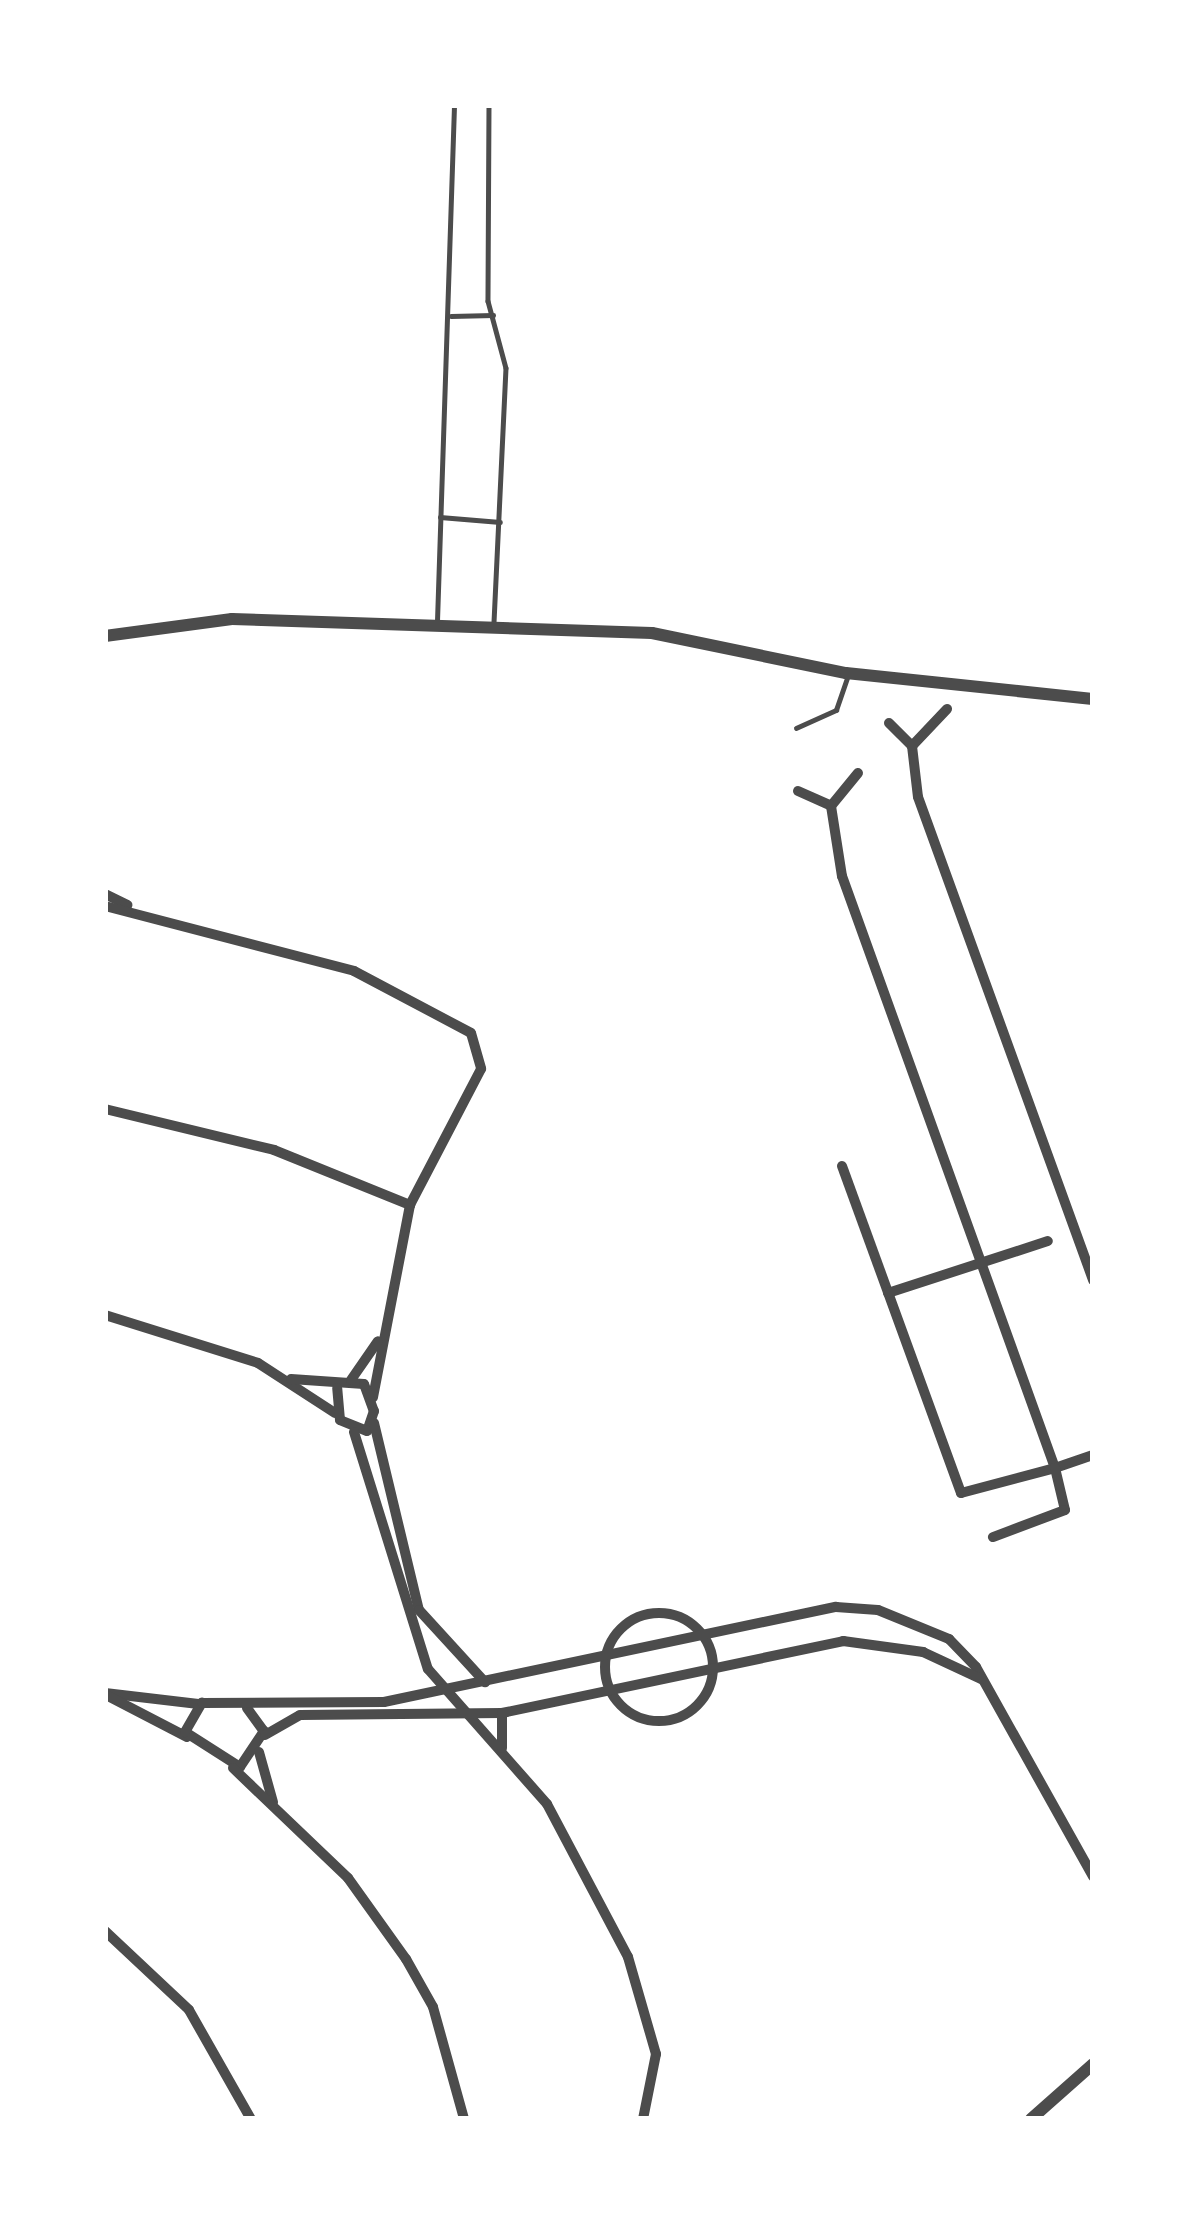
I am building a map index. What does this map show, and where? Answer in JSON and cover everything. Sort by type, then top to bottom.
[{"type":"street","points":[[105,636],[232,619],[675,635],[846,673],[1093,699]]},
{"type":"street","points":[[912,746],[947,709]]},
{"type":"street","points":[[889,723],[912,746],[918,797],[1093,1280]]},
{"type":"street","points":[[858,773],[831,806],[842,876],[1055,1468],[1065,1510],[993,1537]]},
{"type":"street","points":[[798,791],[831,806]]},
{"type":"street","points":[[105,893],[136,909]]},
{"type":"street","points":[[105,905],[136,909],[354,970],[458,1018],[481,1069],[410,1204],[380,1338],[374,1423],[419,1610],[485,1682]]},
{"type":"street","points":[[105,1109],[274,1150],[410,1204]]},
{"type":"street","points":[[842,1166],[961,1493],[1093,1455]]},
{"type":"street","points":[[888,1293],[1048,1240]]},
{"type":"street","points":[[105,1315],[288,1379],[337,1388],[350,1380],[380,1338]]},
{"type":"street","points":[[288,1379],[354,1432],[423,1658],[445,1692],[503,1752],[571,1841],[628,1957],[656,2054],[643,2119]]},
{"type":"street","points":[[350,1380],[373,1396]]},
{"type":"street","points":[[335,1413],[337,1388]]},
{"type":"street","points":[[354,1432],[374,1423]]},
{"type":"street","points":[[275,1805],[259,1752],[263,1736],[292,1717],[354,1710],[605,1662],[836,1607],[878,1610],[949,1639],[988,1684],[1093,1876]]},
{"type":"street","points":[[666,1613],[686,1614],[704,1638],[709,1695],[689,1711],[641,1720],[612,1694],[605,1662],[617,1630],[666,1613]]},
{"type":"street","points":[[105,1694],[247,1708],[502,1713],[868,1642],[923,1652],[988,1684]]},
{"type":"street","points":[[105,1694],[188,1737],[233,1768],[348,1878],[406,1959],[433,2007],[464,2119]]},
{"type":"street","points":[[188,1737],[198,1704]]},
{"type":"street","points":[[247,1708],[263,1736]]},
{"type":"street","points":[[502,1713],[503,1752]]},
{"type":"street","points":[[233,1768],[259,1752]]},
{"type":"street","points":[[105,1931],[189,2010],[251,2119]]},
{"type":"street","points":[[1030,2119],[1093,2064]]},
{"type":"lane","points":[[436,626],[454,105]]},
{"type":"lane","points":[[489,105],[494,315],[506,368],[494,629]]},
{"type":"lane","points":[[449,316],[494,315]]},
{"type":"lane","points":[[440,517],[500,522]]},
{"type":"lane","points":[[796,728],[836,710],[846,673]]}]
